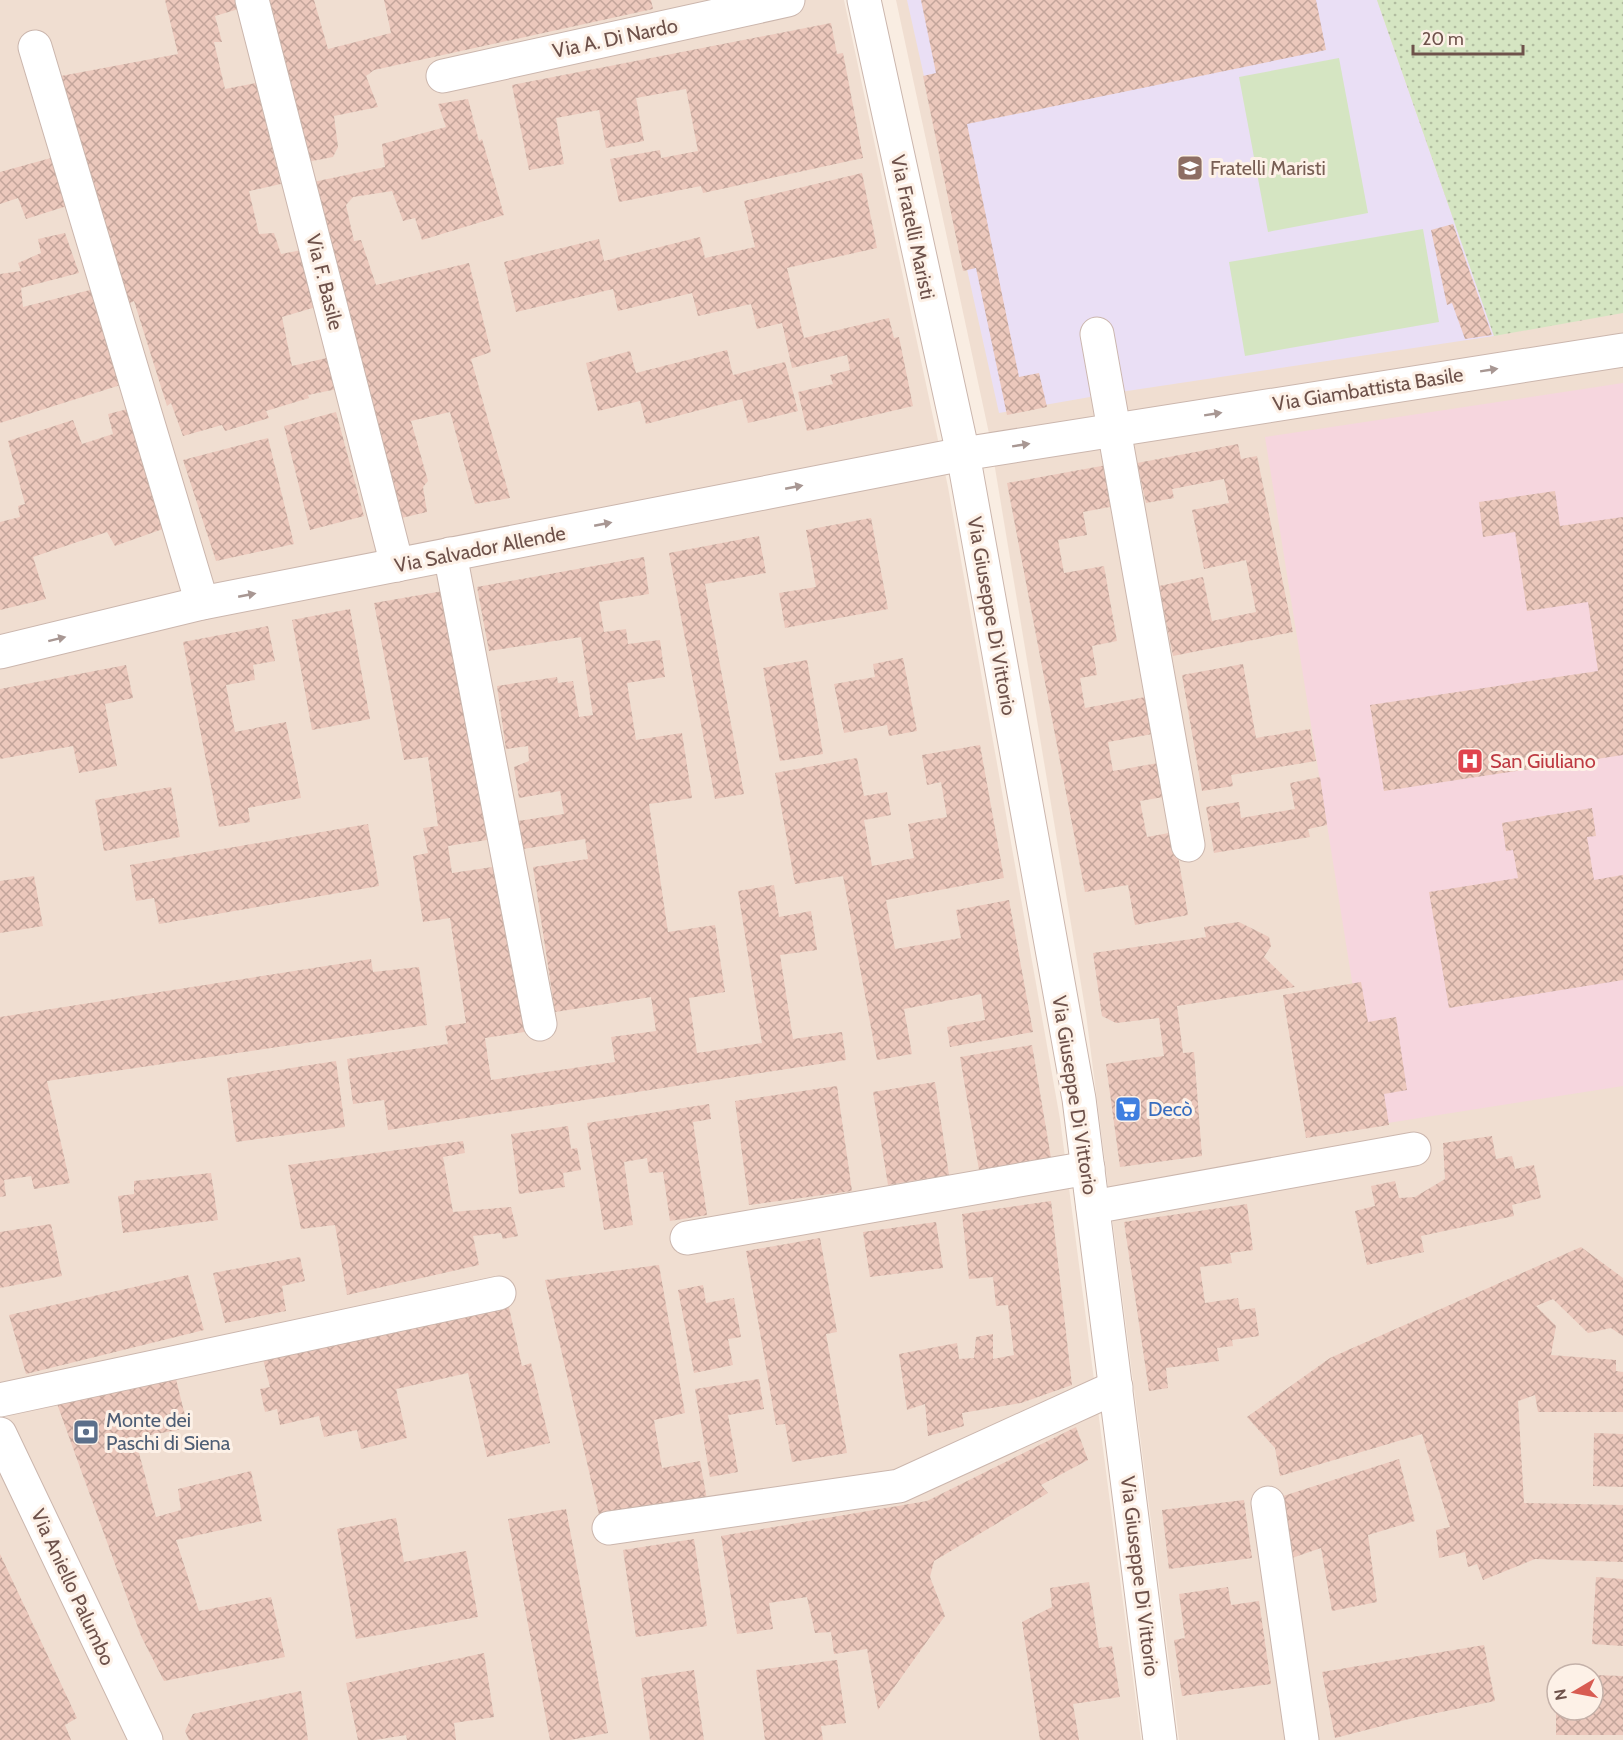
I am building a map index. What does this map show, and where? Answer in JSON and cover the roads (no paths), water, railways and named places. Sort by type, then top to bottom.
[{"type":"street","name":"Via F. Basile","points":[[252,0],[397,565]]},
{"type":"street","name":"Via A. Di Nardo","points":[[443,76],[788,0]]},
{"type":"street","name":"Via Fratelli Maristi","points":[[864,0],[963,454]]},
{"type":"street","points":[[35,47],[201,603]]},
{"type":"street","points":[[1097,333],[1188,845]]},
{"type":"street","name":"Via Giambattista Basile","points":[[963,454],[1623,350]]},
{"type":"street","name":"Via Salvador Allende","points":[[0,652],[201,603],[963,454]]},
{"type":"street","name":"Via Giuseppe Di Vittorio","points":[[963,454],[1079,1100],[1160,1740]]},
{"type":"street","points":[[450,554],[540,1023]]},
{"type":"street","points":[[1093,1207],[1414,1149]]},
{"type":"street","points":[[687,1238],[1088,1168]]},
{"type":"street","points":[[0,1400],[499,1293]]},
{"type":"street","points":[[609,1528],[899,1486],[1116,1387]]},
{"type":"street","name":"Via Aniello Palumbo","points":[[0,1434],[146,1740]]},
{"type":"street","points":[[1268,1503],[1302,1740]]},
{"type":"place","name":"Fratelli Maristi","points":[[1190,168]]},
{"type":"place","name":"San Giuliano","points":[[1470,761]]},
{"type":"place","name":"Decò","points":[[1128,1109]]},
{"type":"place","name":"Monte dei Paschi di Siena","points":[[86,1432]]}]
